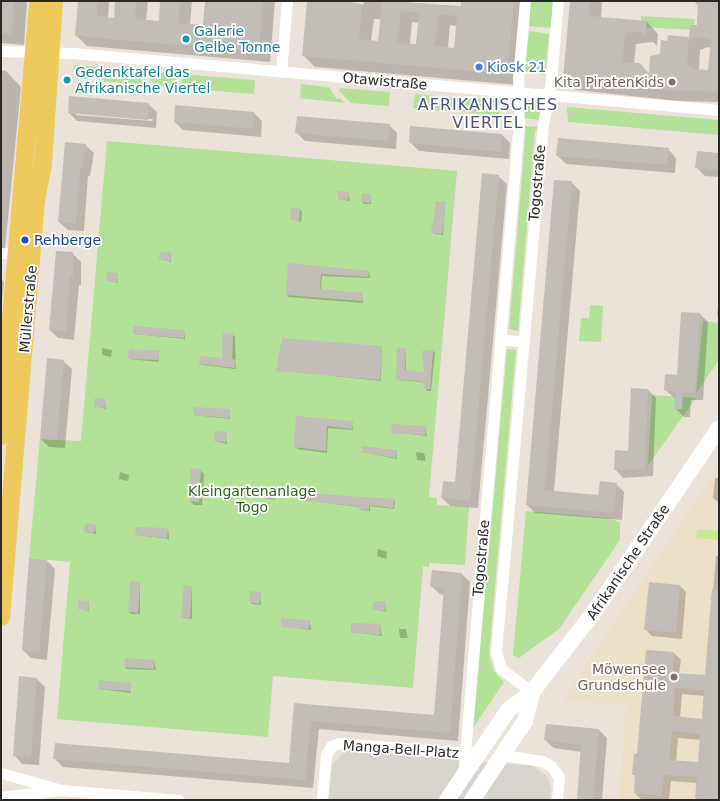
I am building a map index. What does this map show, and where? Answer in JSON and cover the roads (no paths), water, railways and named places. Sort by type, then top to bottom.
[{"type":"main road","name":"Müllerstraße","points":[[1,617],[42,53],[38,1]]},
{"type":"main road","name":"Müllerstraße","points":[[1,436],[9,253],[42,53],[54,1]]},
{"type":"street","points":[[281,72],[288,1]]},
{"type":"street","name":"Togostraße","points":[[471,753],[500,339],[519,121],[518,93],[525,1]]},
{"type":"street","name":"Togostraße","points":[[532,692],[505,673],[497,661],[496,652],[543,124],[549,95],[558,1]]},
{"type":"street","name":"Otawistraße","points":[[1,51],[281,72],[719,110]]},
{"type":"street","points":[[500,339],[523,342]]},
{"type":"street","name":"Afrikanische Straße","points":[[447,800],[463,776],[471,753],[509,709],[532,692],[594,612],[719,428]]},
{"type":"street","name":"Afrikanische Straße","points":[[472,800],[525,721],[532,692]]},
{"type":"street","name":"Manga-Bell-Platz","points":[[322,800],[326,755],[331,746],[339,743],[471,753]]},
{"type":"street","points":[[471,753],[502,755],[542,761],[551,766],[558,776],[557,800]]},
{"type":"street","points":[[1,773],[62,790],[179,800]]},
{"type":"street","points":[[1,797],[62,790]]},
{"type":"place","name":"Galerie Gelbe Tonne","points":[[186,39]]},
{"type":"place","name":"Kiosk 21","points":[[479,67]]},
{"type":"place","name":"Gedenktafel das Afrikanische Viertel","points":[[67,80]]},
{"type":"place","name":"Kita PiratenKids","points":[[672,82]]},
{"type":"place","name":"Rehberge","points":[[25,240]]},
{"type":"place","name":"Möwensee Grundschule","points":[[674,677]]},
{"type":"district","name":"AFRIKANISCHES VIERTEL","points":[[488,114]]},
{"type":"park label","name":"Kleingartenanlage Togo","points":[[252,500]]}]
